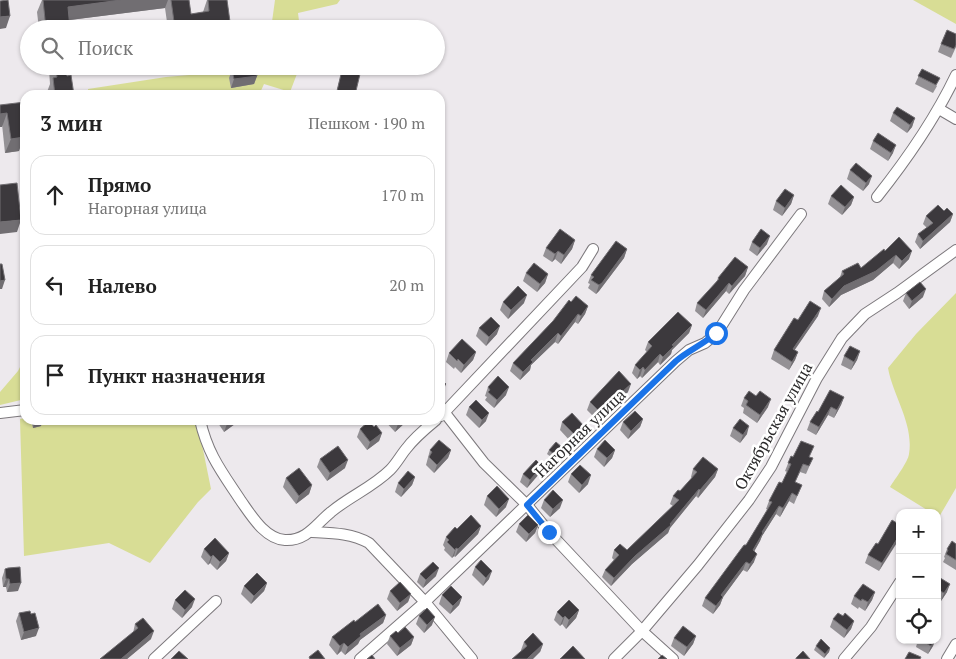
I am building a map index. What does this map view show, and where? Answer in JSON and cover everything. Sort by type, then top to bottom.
[{"type":"street","points":[[877,197],[922,137],[939,109],[956,74]]},
{"type":"street","points":[[939,109],[956,119]]},
{"type":"street","name":"Нагорная улица","points":[[360,659],[425,602],[676,361],[689,350],[705,343],[716,333],[744,290],[801,214]]},
{"type":"street","points":[[445,412],[582,267],[593,249]]},
{"type":"street","name":"Октябрьская улица","points":[[614,659],[642,631],[698,565],[749,500],[771,467],[817,378],[842,338],[864,314],[898,293],[956,250]]},
{"type":"street","points":[[0,413],[20,411]]},
{"type":"street","points":[[445,418],[484,463],[527,505],[549,532],[642,631],[673,659]]},
{"type":"street","points":[[201,425],[211,454],[254,520],[270,534],[282,540],[296,540],[312,532],[332,511],[375,484],[391,469],[418,435],[430,425]]},
{"type":"street","points":[[312,532],[348,534],[369,543],[425,602],[472,659]]},
{"type":"street","points":[[844,659],[871,627],[896,588]]},
{"type":"street","points":[[154,659],[216,601]]},
{"type":"street","points":[[947,659],[956,644]]},
{"type":"green space","points":[[275,0],[340,0],[337,4],[298,13],[299,20],[272,20]]},
{"type":"green space","points":[[913,0],[956,0],[956,24]]},
{"type":"green space","points":[[189,75],[297,75],[291,90],[284,90],[264,84],[261,90],[88,90]]},
{"type":"green space","points":[[956,293],[956,488],[941,514],[941,509],[926,509],[890,487],[906,461],[910,443],[906,421],[888,368],[916,334]]},
{"type":"green space","points":[[20,367],[20,400],[0,405],[0,392]]},
{"type":"green space","points":[[20,425],[198,425],[211,489],[198,502],[150,563],[109,543],[24,556]]},
{"type":"building","points":[[8,0],[10,16],[0,17],[0,1]]},
{"type":"building","points":[[43,0],[121,0],[68,7],[69,20],[45,20]]},
{"type":"building","points":[[171,0],[189,0],[191,14],[209,11],[208,0],[227,0],[230,20],[174,20]]},
{"type":"building","points":[[947,30],[956,34],[954,49],[941,44]]},
{"type":"building","points":[[922,69],[940,78],[936,85],[918,76]]},
{"type":"building","points":[[57,75],[71,75],[73,90],[54,90],[53,78],[57,77]]},
{"type":"building","points":[[233,75],[257,76],[234,79]]},
{"type":"building","points":[[341,75],[360,75],[356,90],[337,90]]},
{"type":"building","points":[[20,103],[20,138],[11,139],[7,113],[0,114],[0,105]]},
{"type":"building","points":[[897,107],[915,118],[910,125],[893,113]]},
{"type":"building","points":[[878,133],[896,145],[891,153],[873,141]]},
{"type":"building","points":[[856,163],[872,176],[866,183],[850,170]]},
{"type":"building","points":[[17,183],[20,220],[0,222],[0,185]]},
{"type":"building","points":[[841,185],[854,197],[845,207],[831,196]]},
{"type":"building","points":[[785,189],[794,195],[785,208],[776,201]]},
{"type":"building","points":[[938,205],[944,211],[947,208],[953,214],[923,241],[918,234],[933,223],[926,216]]},
{"type":"building","points":[[560,229],[575,240],[564,255],[558,251],[555,254],[546,248]]},
{"type":"building","points":[[761,229],[770,236],[760,248],[752,242]]},
{"type":"building","points":[[899,237],[912,251],[902,261],[896,255],[876,271],[844,286],[832,299],[824,291],[844,274],[842,271],[858,263],[861,268],[884,249],[885,251]]},
{"type":"building","points":[[616,241],[627,249],[599,285],[591,280],[594,277],[591,275]]},
{"type":"building","points":[[735,257],[748,267],[732,286],[729,283],[706,310],[697,303],[719,279]]},
{"type":"building","points":[[534,263],[548,274],[540,284],[526,273]]},
{"type":"building","points":[[0,264],[2,264],[5,280],[0,281]]},
{"type":"building","points":[[920,282],[926,289],[912,301],[906,293]]},
{"type":"building","points":[[518,286],[527,295],[511,310],[503,302]]},
{"type":"building","points":[[576,296],[588,306],[581,316],[578,314],[561,336],[558,333],[531,360],[533,362],[523,372],[513,363],[553,321],[569,300],[571,302]]},
{"type":"building","points":[[810,301],[821,308],[793,349],[798,352],[792,362],[774,350],[794,318],[798,320]]},
{"type":"building","points":[[678,312],[692,325],[663,357],[660,354],[645,370],[643,367],[640,370],[635,365],[652,346],[648,342]]},
{"type":"building","points":[[491,317],[500,326],[489,337],[479,328]]},
{"type":"building","points":[[462,339],[476,352],[464,365],[449,353]]},
{"type":"building","points":[[850,346],[860,351],[854,362],[844,356]]},
{"type":"building","points":[[619,371],[631,384],[621,391],[600,412],[590,402]]},
{"type":"building","points":[[498,376],[509,387],[497,400],[488,392],[490,390],[488,387]]},
{"type":"building","points":[[830,390],[844,397],[837,410],[831,407],[819,427],[810,422]]},
{"type":"building","points":[[749,391],[756,396],[760,391],[771,399],[760,415],[746,405],[748,401],[744,398]]},
{"type":"building","points":[[476,400],[489,413],[482,420],[469,407]]},
{"type":"building","points":[[635,411],[643,419],[631,431],[623,422]]},
{"type":"building","points":[[572,413],[584,426],[575,435],[562,422]]},
{"type":"building","points":[[740,419],[749,426],[743,435],[733,428]]},
{"type":"building","points":[[364,425],[372,425],[374,427],[376,425],[382,433],[370,442],[360,429]]},
{"type":"building","points":[[439,440],[451,450],[437,465],[429,457],[432,452],[430,450]]},
{"type":"building","points":[[605,440],[615,450],[607,458],[597,449]]},
{"type":"building","points":[[801,441],[814,446],[809,457],[813,458],[809,466],[803,464],[795,482],[802,485],[797,496],[792,493],[783,508],[779,506],[753,550],[757,554],[750,564],[746,562],[721,595],[723,597],[716,606],[705,598],[744,545],[746,545],[772,502],[769,501],[779,482],[782,483],[791,464],[788,463],[791,456],[793,457]]},
{"type":"building","points":[[556,442],[563,448],[556,456],[549,450]]},
{"type":"building","points":[[338,446],[348,460],[330,473],[320,459]]},
{"type":"building","points":[[703,457],[718,469],[699,489],[671,525],[635,556],[614,578],[605,570],[619,555],[614,550],[620,544],[627,550],[679,500],[673,496],[697,472],[693,469]]},
{"type":"building","points":[[536,460],[542,466],[530,480],[523,474]]},
{"type":"building","points":[[580,465],[591,475],[582,485],[571,474]]},
{"type":"building","points":[[299,468],[312,485],[299,496],[286,478]]},
{"type":"building","points":[[408,471],[415,477],[404,489],[398,483]]},
{"type":"building","points":[[497,486],[509,499],[499,509],[487,496]]},
{"type":"building","points":[[553,490],[563,500],[553,509],[544,500]]},
{"type":"building","points":[[471,515],[481,526],[455,550],[447,542],[449,540],[446,537],[455,527],[457,529]]},
{"type":"building","points":[[528,515],[538,525],[529,534],[519,524]]},
{"type":"building","points":[[892,520],[896,522],[896,540],[882,563],[868,555],[876,543],[878,544]]},
{"type":"building","points":[[215,538],[229,553],[220,562],[213,555],[211,557],[204,549]]},
{"type":"building","points":[[952,541],[956,544],[956,560],[946,554]]},
{"type":"building","points":[[481,560],[492,571],[486,578],[475,567]]},
{"type":"building","points":[[433,562],[439,568],[426,580],[420,574]]},
{"type":"building","points":[[20,567],[21,583],[10,584],[9,579],[6,579],[5,569]]},
{"type":"building","points":[[257,573],[267,583],[254,596],[244,586]]},
{"type":"building","points":[[941,578],[950,584],[944,593],[941,591]]},
{"type":"building","points":[[400,582],[411,594],[400,603],[390,591]]},
{"type":"building","points":[[863,584],[875,592],[868,602],[862,599],[861,601],[854,596]]},
{"type":"building","points":[[451,586],[462,597],[453,606],[442,595]]},
{"type":"building","points":[[185,590],[195,599],[185,610],[175,600]]},
{"type":"building","points":[[569,600],[579,610],[569,620],[565,616],[563,618],[557,612]]},
{"type":"building","points":[[378,604],[386,615],[360,634],[361,636],[348,647],[344,643],[340,646],[332,637]]},
{"type":"building","points":[[427,608],[435,617],[427,625],[419,616]]},
{"type":"building","points":[[30,611],[31,614],[35,613],[39,628],[24,632],[19,613]]},
{"type":"building","points":[[838,613],[843,616],[845,613],[854,621],[847,630],[833,619]]},
{"type":"building","points":[[143,618],[154,631],[121,659],[100,659],[138,628],[135,624]]},
{"type":"building","points":[[683,626],[696,636],[687,647],[674,638]]},
{"type":"building","points":[[405,627],[414,637],[400,648],[390,636],[396,631],[398,633]]},
{"type":"building","points":[[533,633],[543,644],[527,659],[512,659],[527,646],[524,642]]},
{"type":"building","points":[[821,639],[830,648],[825,654],[816,646]]},
{"type":"building","points":[[573,646],[585,659],[560,659]]},
{"type":"building","points":[[318,650],[325,659],[310,659],[309,657]]},
{"type":"building","points":[[179,651],[188,659],[171,659]]},
{"type":"building","points":[[803,651],[810,659],[796,659],[796,658]]},
{"type":"building","points":[[909,652],[921,657],[920,659],[905,659]]},
{"type":"building","points":[[372,655],[375,659],[367,659]]},
{"type":"building","points":[[662,655],[667,659],[658,659]]},
{"type":"route","points":[[549,532],[527,505],[676,361],[689,350],[705,343],[716,333]]}]
